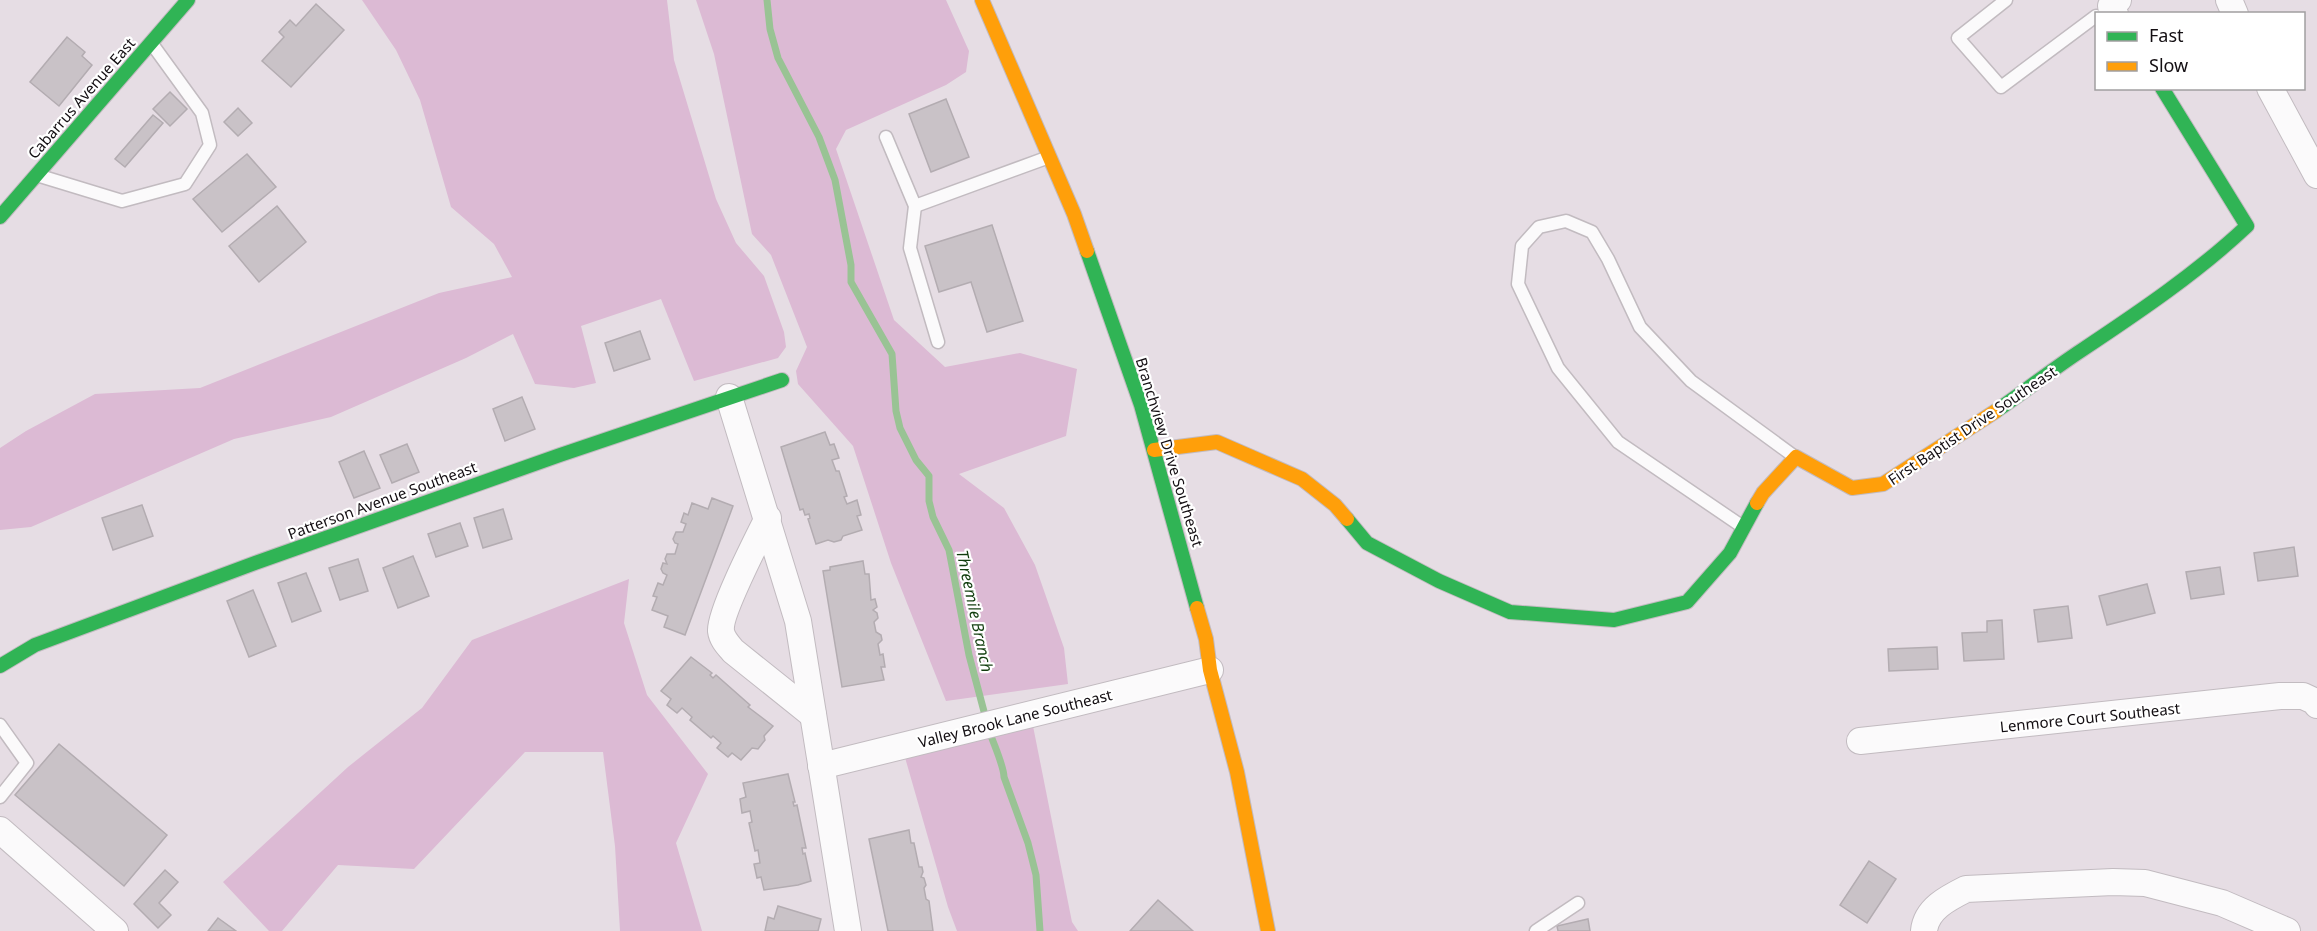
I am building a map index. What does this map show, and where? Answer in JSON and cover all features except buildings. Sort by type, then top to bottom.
[{"type":"street","name":"Cabarrus Avenue East","points":[[0,217],[188,0]]},
{"type":"street","name":"Branchview Drive Southeast","points":[[982,0],[1082,237],[1141,405],[1206,639],[1210,670],[1237,772],[1268,931]]},
{"type":"street","name":"First Baptist Drive Southeast","points":[[1796,457],[1852,488],[1883,484],[1978,424],[2080,351],[2132,318],[2228,245],[2247,226],[2163,90]]},
{"type":"street","points":[[2271,90],[2317,175]]},
{"type":"street","name":"Patterson Avenue Southeast","points":[[0,666],[35,645],[222,576],[560,455],[782,380]]},
{"type":"street","points":[[729,397],[798,621],[848,931]]},
{"type":"street","points":[[1154,450],[1217,442],[1302,479],[1335,505],[1367,543],[1439,581],[1510,612],[1614,620],[1687,602],[1730,553],[1763,494],[1796,457]]},
{"type":"street","points":[[768,518],[735,588],[721,630],[725,641],[733,651],[813,715]]},
{"type":"street","name":"Valley Brook Lane Southeast","points":[[821,766],[1210,670]]},
{"type":"street","name":"Lenmore Court Southeast","points":[[1860,741],[2280,696],[2303,696],[2316,702],[2317,705]]},
{"type":"street","points":[[0,830],[115,931]]},
{"type":"street","points":[[1924,931],[1933,910],[1948,898],[1966,889],[2113,882],[2145,883],[2222,903],[2287,931]]},
{"type":"lane","points":[[2006,0],[1958,38],[2001,87],[2095,18]]},
{"type":"lane","points":[[36,175],[122,201],[185,184],[210,145],[202,113],[151,42]]},
{"type":"lane","points":[[886,137],[915,206],[910,248],[938,342]]},
{"type":"lane","points":[[915,206],[1050,157]]},
{"type":"lane","points":[[1743,528],[1618,442],[1558,368],[1518,284],[1522,246],[1539,227],[1566,220],[1592,232],[1608,259],[1640,327],[1690,381],[1796,457]]},
{"type":"lane","points":[[0,725],[27,763],[0,797]]},
{"type":"lane","points":[[1536,931],[1578,903]]},
{"type":"shaded area","points":[[362,0],[667,0],[674,60],[716,199],[736,243],[764,276],[784,332],[786,347],[778,358],[694,381],[661,299],[581,326],[596,383],[574,388],[535,384],[513,334],[466,358],[331,417],[234,439],[31,527],[0,530],[0,448],[26,431],[95,394],[200,388],[439,293],[512,277],[494,244],[451,207],[420,100],[396,50]]},
{"type":"shaded area","points":[[696,0],[946,0],[969,51],[966,72],[946,85],[846,130],[836,149],[894,320],[945,367],[1020,353],[1077,369],[1066,436],[959,474],[1004,508],[1035,565],[1064,648],[1068,684],[946,701],[891,563],[853,446],[798,384],[796,371],[807,347],[771,255],[752,234],[714,54]]},
{"type":"shaded area","points":[[629,579],[624,623],[647,695],[708,774],[676,843],[702,931],[620,931],[615,846],[603,752],[525,752],[414,869],[338,865],[282,931],[269,931],[223,882],[348,767],[422,708],[472,640]]},
{"type":"shaded area","points":[[1033,726],[1072,922],[1078,931],[957,931],[904,754]]},
{"type":"waterway","name":"Threemile Branch","points":[[767,0],[770,29],[778,58],[819,137],[835,180],[851,265],[851,282],[892,354],[896,411],[900,428],[916,460],[929,476],[929,501],[933,517],[949,550],[969,655],[986,719]]},
{"type":"waterway","name":"Threemile Branch","points":[[989,730],[1028,843],[1036,875],[1040,931]]},
{"type":"traffic: fast","points":[[0,217],[188,0]]},
{"type":"traffic: fast","points":[[1996,411],[2167,291],[2247,226],[2163,90]]},
{"type":"traffic: fast","points":[[1087,251],[1141,405],[1197,608]]},
{"type":"traffic: fast","points":[[0,666],[35,645],[255,563],[560,455],[782,380]]},
{"type":"traffic: fast","points":[[1347,519],[1367,543],[1439,581],[1510,612],[1614,620],[1687,602],[1730,553],[1757,503]]},
{"type":"traffic: slow","points":[[982,0],[1074,214],[1087,251]]},
{"type":"traffic: slow","points":[[1757,503],[1763,493],[1796,457],[1852,488],[1883,484],[1996,411]]},
{"type":"traffic: slow","points":[[1154,450],[1217,442],[1302,479],[1335,505],[1347,519]]},
{"type":"traffic: slow","points":[[1197,608],[1206,639],[1210,670],[1237,772],[1268,931]]}]
